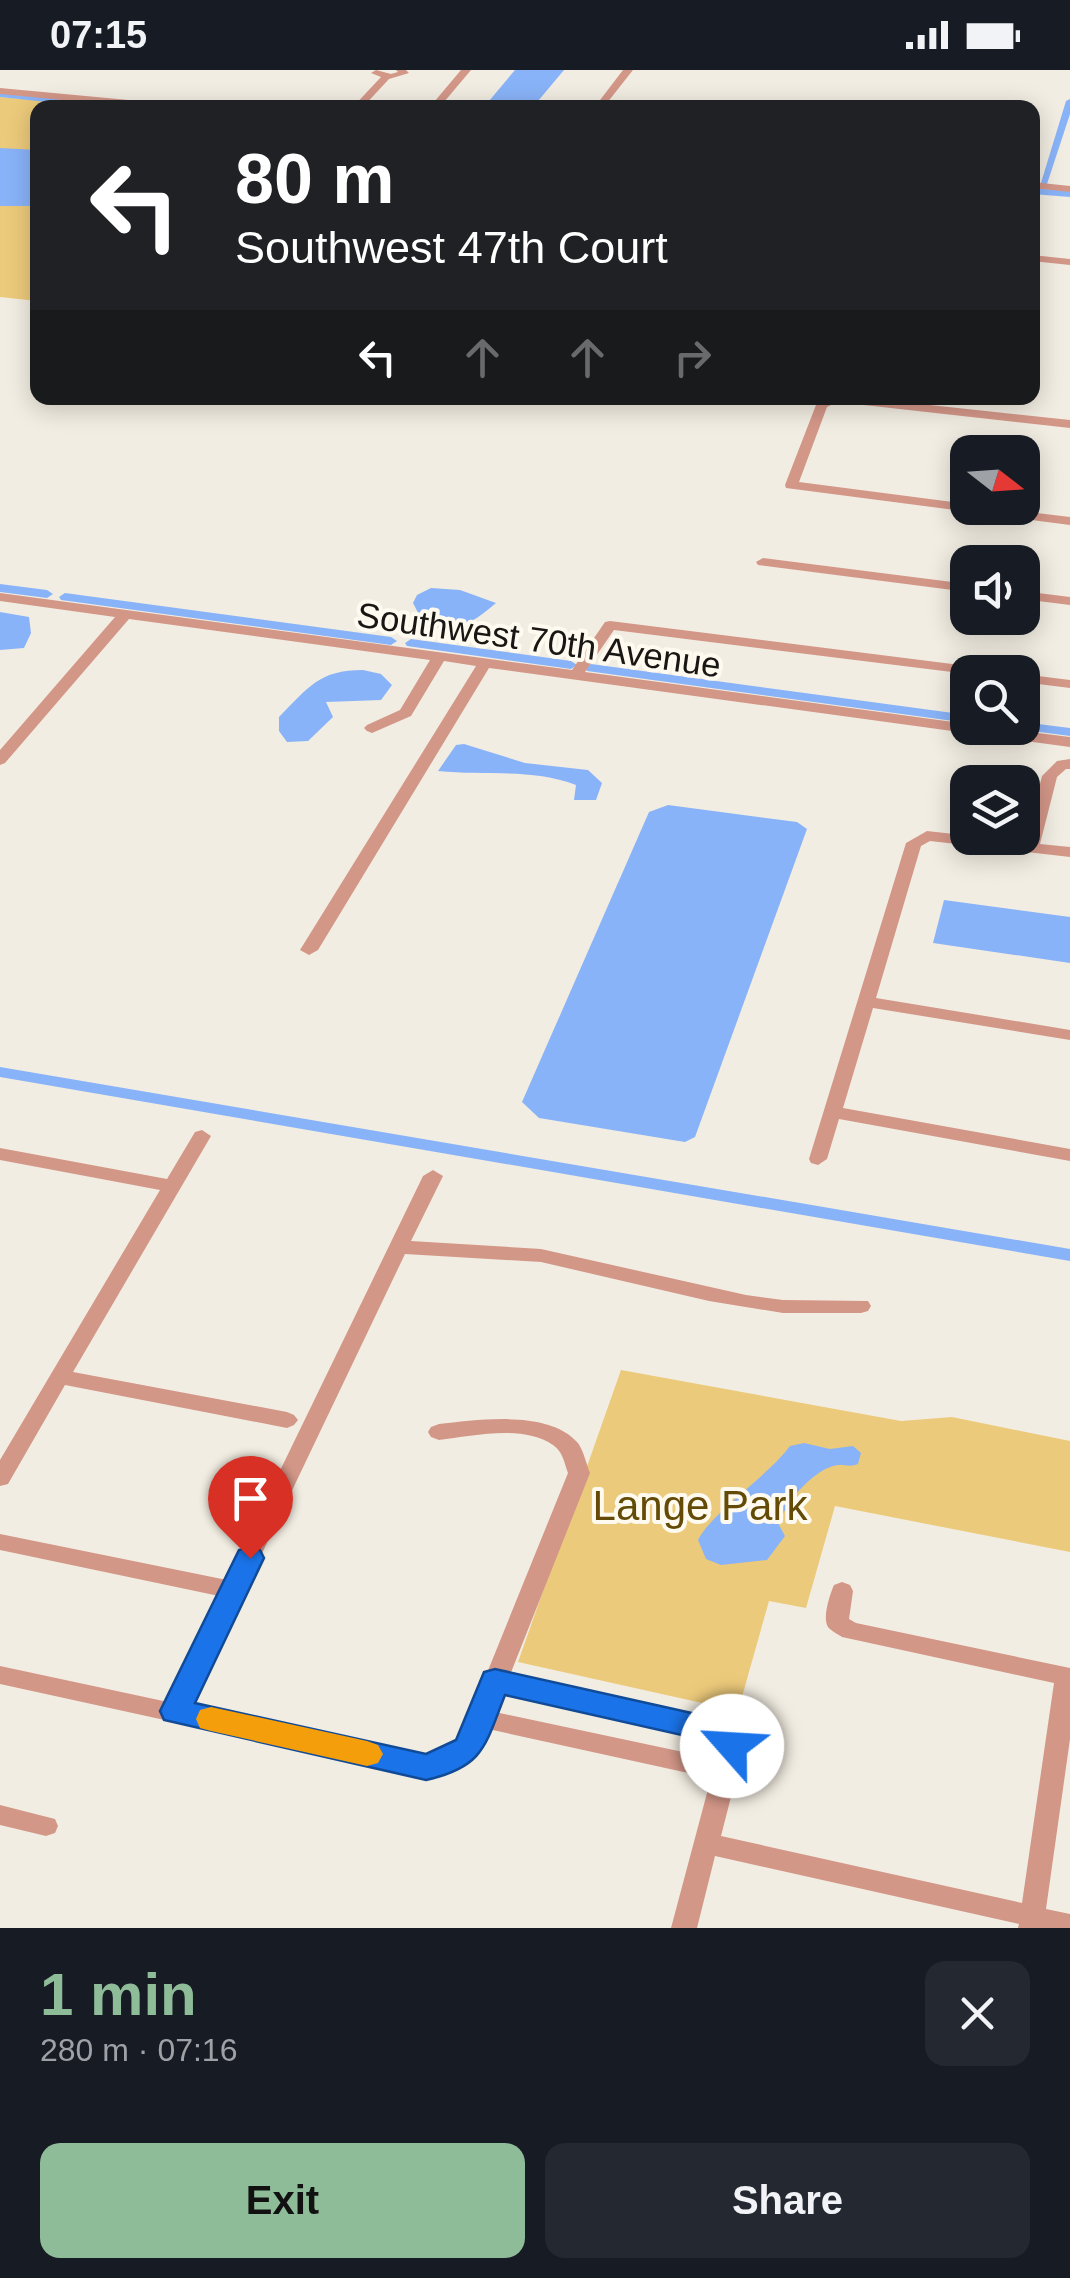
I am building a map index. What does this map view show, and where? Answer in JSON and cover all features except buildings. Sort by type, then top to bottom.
[{"type":"street","points":[[362,100],[382,74],[400,76],[401,70]]},
{"type":"street","points":[[440,100],[466,70]]},
{"type":"street","points":[[604,100],[628,70]]},
{"type":"street","points":[[0,91],[96,100]]},
{"type":"street","points":[[1040,187],[1070,189]]},
{"type":"street","points":[[1040,259],[1070,262]]},
{"type":"street","points":[[822,405],[791,485],[1070,521]]},
{"type":"street","points":[[899,405],[1070,424]]},
{"type":"street","points":[[763,562],[950,586]]},
{"type":"street","name":"Southwest 70th Avenue","points":[[0,597],[1070,742]]},
{"type":"street","points":[[1040,597],[1070,601]]},
{"type":"street","points":[[0,760],[125,614]]},
{"type":"street","points":[[576,675],[610,624],[950,668]]},
{"type":"street","points":[[372,728],[406,713],[439,657]]},
{"type":"street","points":[[309,950],[486,663]]},
{"type":"street","points":[[1040,680],[1070,684]]},
{"type":"street","points":[[1040,815],[1050,776],[1062,764],[1070,764]]},
{"type":"street","points":[[818,1159],[909,854],[914,843],[927,836],[950,839]]},
{"type":"street","points":[[1040,850],[1070,852]]},
{"type":"street","points":[[864,1002],[1070,1034]]},
{"type":"street","points":[[832,1112],[1070,1155]]},
{"type":"street","points":[[0,1478],[202,1136]]},
{"type":"street","points":[[0,1154],[172,1186]]},
{"type":"street","points":[[175,1711],[433,1176]]},
{"type":"street","points":[[400,1247],[558,1258],[745,1305],[817,1310],[862,1306]]},
{"type":"street","points":[[60,1377],[287,1420]]},
{"type":"street","points":[[0,1676],[426,1767],[448,1762],[468,1748],[579,1474],[570,1449],[547,1434],[495,1424],[439,1432]]},
{"type":"street","points":[[0,1542],[233,1590]]},
{"type":"street","points":[[842,1592],[836,1623],[850,1631],[1067,1676],[1032,1922]]},
{"type":"street","points":[[495,1681],[728,1736],[732,1746],[684,1928]]},
{"type":"street","points":[[480,1718],[726,1771]]},
{"type":"street","points":[[0,1814],[46,1826]]},
{"type":"street","points":[[708,1844],[1032,1922],[1070,1925]]},
{"type":"green space","points":[[0,97],[34,100],[30,100],[30,300],[0,297]]},
{"type":"green space","name":"Lange Park","points":[[621,1370],[901,1421],[952,1417],[1070,1441],[1070,1552],[835,1506],[806,1608],[769,1601],[738,1711],[518,1662]]},
{"type":"water","points":[[515,70],[564,70],[539,100],[490,100]]},
{"type":"water","points":[[0,148],[30,150],[30,206],[0,206]]},
{"type":"water","points":[[431,588],[460,590],[496,603],[463,625],[425,626],[413,603],[417,595]]},
{"type":"water","points":[[0,612],[29,617],[31,633],[24,648],[0,650]]},
{"type":"water","points":[[363,670],[381,674],[392,685],[381,700],[326,702],[333,717],[308,741],[287,742],[279,731],[279,717],[299,697],[325,677]]},
{"type":"water","points":[[456,745],[525,763],[588,770],[602,783],[596,800],[574,800],[576,785],[559,780],[525,774],[438,771]]},
{"type":"water","points":[[668,805],[797,822],[807,829],[695,1137],[685,1142],[539,1118],[522,1102],[649,812]]},
{"type":"water","points":[[944,900],[1070,917],[1070,963],[933,943]]},
{"type":"water","points":[[804,1443],[830,1449],[853,1446],[861,1453],[858,1464],[825,1469],[800,1490],[779,1525],[785,1536],[767,1560],[721,1565],[706,1559],[698,1540],[705,1529],[790,1446]]},
{"type":"waterway","points":[[0,95],[52,100]]},
{"type":"waterway","points":[[1043,184],[1070,101]]},
{"type":"waterway","points":[[1040,192],[1070,194]]},
{"type":"waterway","points":[[0,588],[47,594]]},
{"type":"waterway","points":[[65,597],[391,641]]},
{"type":"waterway","points":[[411,643],[571,665]]},
{"type":"waterway","points":[[591,668],[950,717]]},
{"type":"waterway","points":[[1040,728],[1070,732]]},
{"type":"waterway","points":[[0,1072],[1070,1255]]},
{"type":"slow traffic","points":[[211,1719],[367,1754]]},
{"type":"route","points":[[250,1558],[175,1711],[426,1767],[448,1762],[468,1748],[495,1681],[723,1732],[732,1746]]}]
